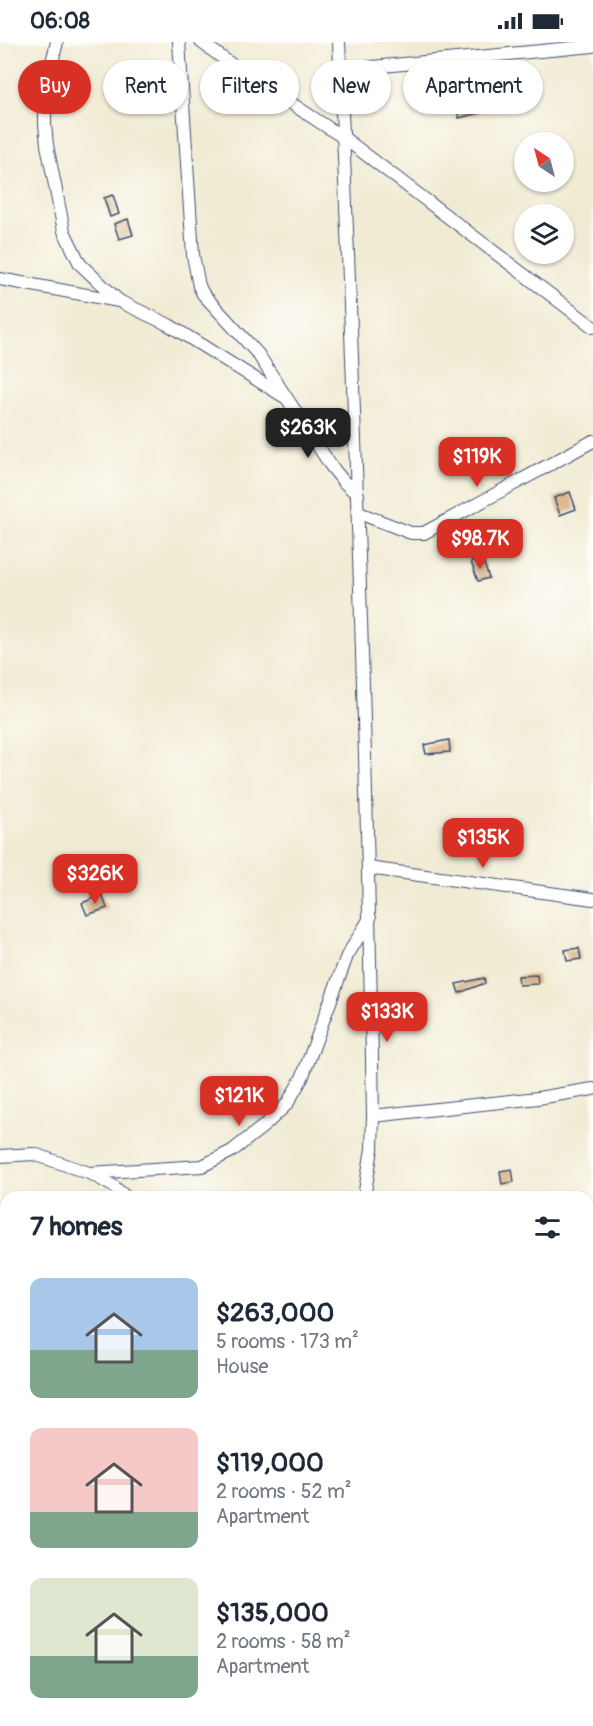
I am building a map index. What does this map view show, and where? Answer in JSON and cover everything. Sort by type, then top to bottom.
[{"type":"street","points":[[57,42],[44,107],[47,145],[58,212],[64,231],[80,264],[119,301]]},
{"type":"street","points":[[179,42],[193,255],[199,286],[209,302],[258,354],[331,466],[358,495]]},
{"type":"street","points":[[201,42],[344,138],[593,327]]},
{"type":"street","points":[[339,42],[340,60]]},
{"type":"street","points":[[391,65],[593,46]]},
{"type":"street","points":[[343,114],[359,513],[370,918],[373,1116],[372,1149],[365,1191]]},
{"type":"street","points":[[0,279],[119,301],[169,325],[286,398]]},
{"type":"street","points":[[359,513],[411,533],[424,533],[593,441]]},
{"type":"street","points":[[368,868],[593,899]]},
{"type":"street","points":[[89,1173],[202,1166],[232,1151],[265,1125],[287,1104],[302,1078],[347,956],[370,918]]},
{"type":"street","points":[[373,1116],[538,1098],[593,1089]]},
{"type":"street","points":[[0,1156],[34,1154],[89,1173],[119,1191]]},
{"type":"building","points":[[458,114],[475,114],[459,118]]},
{"type":"building","points":[[113,195],[119,214],[110,217],[104,198]]},
{"type":"building","points":[[128,219],[133,235],[119,239],[114,224]]},
{"type":"building","points":[[570,492],[576,509],[560,515],[554,498]]},
{"type":"building","points":[[482,558],[489,578],[478,581],[471,562]]},
{"type":"building","points":[[449,740],[450,752],[426,754],[424,745]]},
{"type":"building","points":[[102,895],[107,908],[87,915],[82,903]]},
{"type":"building","points":[[579,948],[581,959],[567,961],[565,950]]},
{"type":"building","points":[[537,975],[538,984],[519,985],[518,976]]},
{"type":"building","points":[[484,978],[485,983],[459,993],[456,984]]},
{"type":"building","points":[[512,1169],[514,1182],[502,1184],[500,1171]]}]
